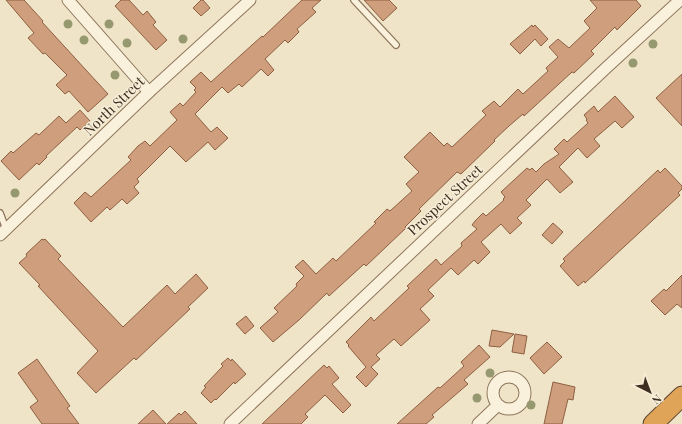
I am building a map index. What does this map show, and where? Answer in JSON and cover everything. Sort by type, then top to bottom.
[{"type":"highway","points":[[653,424],[682,396]]},
{"type":"street","points":[[68,0],[149,92]]},
{"type":"street","name":"North Street","points":[[3,232],[149,92],[250,0]]},
{"type":"street","name":"Prospect Street","points":[[230,424],[606,68],[680,0]]},
{"type":"street","points":[[478,424],[498,405]]},
{"type":"lane","points":[[354,0],[396,45]]},
{"type":"lane","points":[[0,213],[3,232]]},
{"type":"building","points":[[6,0],[24,0],[43,21],[42,22],[108,94],[88,112],[69,91],[65,94],[56,85],[67,75],[45,53],[43,54],[28,38],[34,33]]},
{"type":"building","points":[[121,0],[129,0],[143,15],[147,11],[156,22],[153,25],[167,40],[156,50],[115,6]]},
{"type":"building","points":[[201,0],[203,0],[210,8],[201,16],[193,8]]},
{"type":"building","points":[[302,0],[321,0],[312,8],[316,12],[297,29],[299,32],[288,43],[285,40],[265,59],[274,70],[268,76],[261,69],[242,87],[239,84],[228,93],[222,87],[195,114],[211,132],[217,127],[228,138],[215,150],[208,142],[186,162],[170,146],[137,179],[139,182],[134,187],[139,193],[127,204],[122,199],[110,210],[107,207],[91,222],[74,203],[85,192],[91,197],[131,160],[128,157],[138,146],[145,141],[150,146],[177,120],[170,112],[180,103],[183,106],[196,92],[194,90],[196,88],[190,82],[201,72],[211,82],[262,36],[263,37]]},
{"type":"building","points":[[364,0],[389,0],[397,8],[383,21]]},
{"type":"building","points":[[590,0],[636,0],[641,6],[617,30],[615,27],[591,51],[594,54],[574,73],[572,72],[524,116],[523,114],[509,126],[461,174],[457,172],[419,209],[421,211],[405,227],[406,228],[366,266],[364,264],[329,296],[327,293],[273,342],[260,328],[278,312],[274,308],[297,286],[296,284],[304,276],[295,267],[303,260],[316,274],[333,258],[336,261],[376,223],[374,222],[387,209],[390,211],[412,191],[406,184],[419,172],[404,157],[430,132],[444,146],[447,143],[452,147],[486,115],[482,111],[494,101],[500,107],[518,89],[523,94],[548,71],[546,68],[558,57],[549,47],[558,39],[569,48],[590,28],[584,21],[597,8]]},
{"type":"building","points":[[532,25],[533,27],[535,25],[548,39],[541,46],[535,39],[520,54],[510,44]]},
{"type":"building","points":[[682,74],[682,126],[656,98]]},
{"type":"building","points":[[615,96],[634,117],[622,128],[615,121],[594,139],[600,146],[587,158],[578,148],[559,167],[573,182],[560,193],[547,179],[526,200],[531,205],[517,218],[522,223],[510,234],[501,224],[481,242],[490,252],[478,264],[474,260],[458,275],[451,268],[428,290],[434,296],[420,309],[430,320],[401,346],[394,339],[376,355],[380,359],[371,367],[378,374],[366,387],[356,377],[366,367],[346,342],[371,317],[374,321],[409,288],[407,286],[436,259],[441,265],[462,246],[461,243],[477,229],[472,225],[475,221],[483,213],[486,216],[504,200],[503,199],[505,197],[501,192],[527,168],[530,170],[532,168],[536,172],[544,164],[559,154],[554,149],[564,139],[567,142],[588,123],[584,115],[594,106],[598,112]]},
{"type":"building","points":[[80,110],[90,121],[80,130],[77,127],[46,156],[47,157],[39,165],[37,163],[19,180],[1,161],[11,151],[13,153],[36,133],[39,135],[59,116],[66,123]]},
{"type":"building","points":[[665,168],[682,186],[682,189],[678,193],[680,195],[585,283],[584,281],[578,286],[560,266],[565,261],[563,259],[658,170],[660,173]]},
{"type":"building","points":[[553,223],[563,232],[552,244],[542,235]]},
{"type":"building","points":[[42,239],[45,239],[61,256],[58,259],[123,327],[167,285],[175,294],[196,274],[208,288],[188,307],[190,309],[136,360],[134,358],[96,393],[77,373],[98,351],[38,286],[40,285],[19,263]]},
{"type":"building","points":[[682,275],[682,308],[677,304],[665,315],[651,301],[664,289],[666,291]]},
{"type":"building","points":[[246,316],[254,326],[245,334],[236,324]]},
{"type":"building","points":[[492,330],[514,334],[500,347],[489,346]]},
{"type":"building","points":[[515,334],[527,336],[524,354],[512,352]]},
{"type":"building","points":[[547,342],[562,357],[544,374],[530,358]]},
{"type":"building","points":[[479,345],[490,357],[464,380],[468,384],[432,415],[434,417],[426,424],[397,424],[464,366],[461,362]]},
{"type":"building","points":[[228,358],[231,361],[232,359],[246,374],[235,384],[234,382],[211,403],[201,393],[206,387],[204,386],[223,366],[221,364]]},
{"type":"building","points":[[37,359],[70,406],[67,408],[79,424],[42,424],[30,407],[38,401],[18,373]]},
{"type":"building","points":[[324,365],[327,368],[329,366],[339,378],[332,384],[351,405],[343,413],[325,395],[305,414],[308,417],[301,424],[262,424]]},
{"type":"building","points":[[553,382],[575,387],[573,400],[568,399],[562,424],[544,424]]},
{"type":"building","points":[[153,410],[166,424],[138,424]]},
{"type":"building","points":[[185,411],[197,424],[167,424],[179,413],[181,415]]}]
